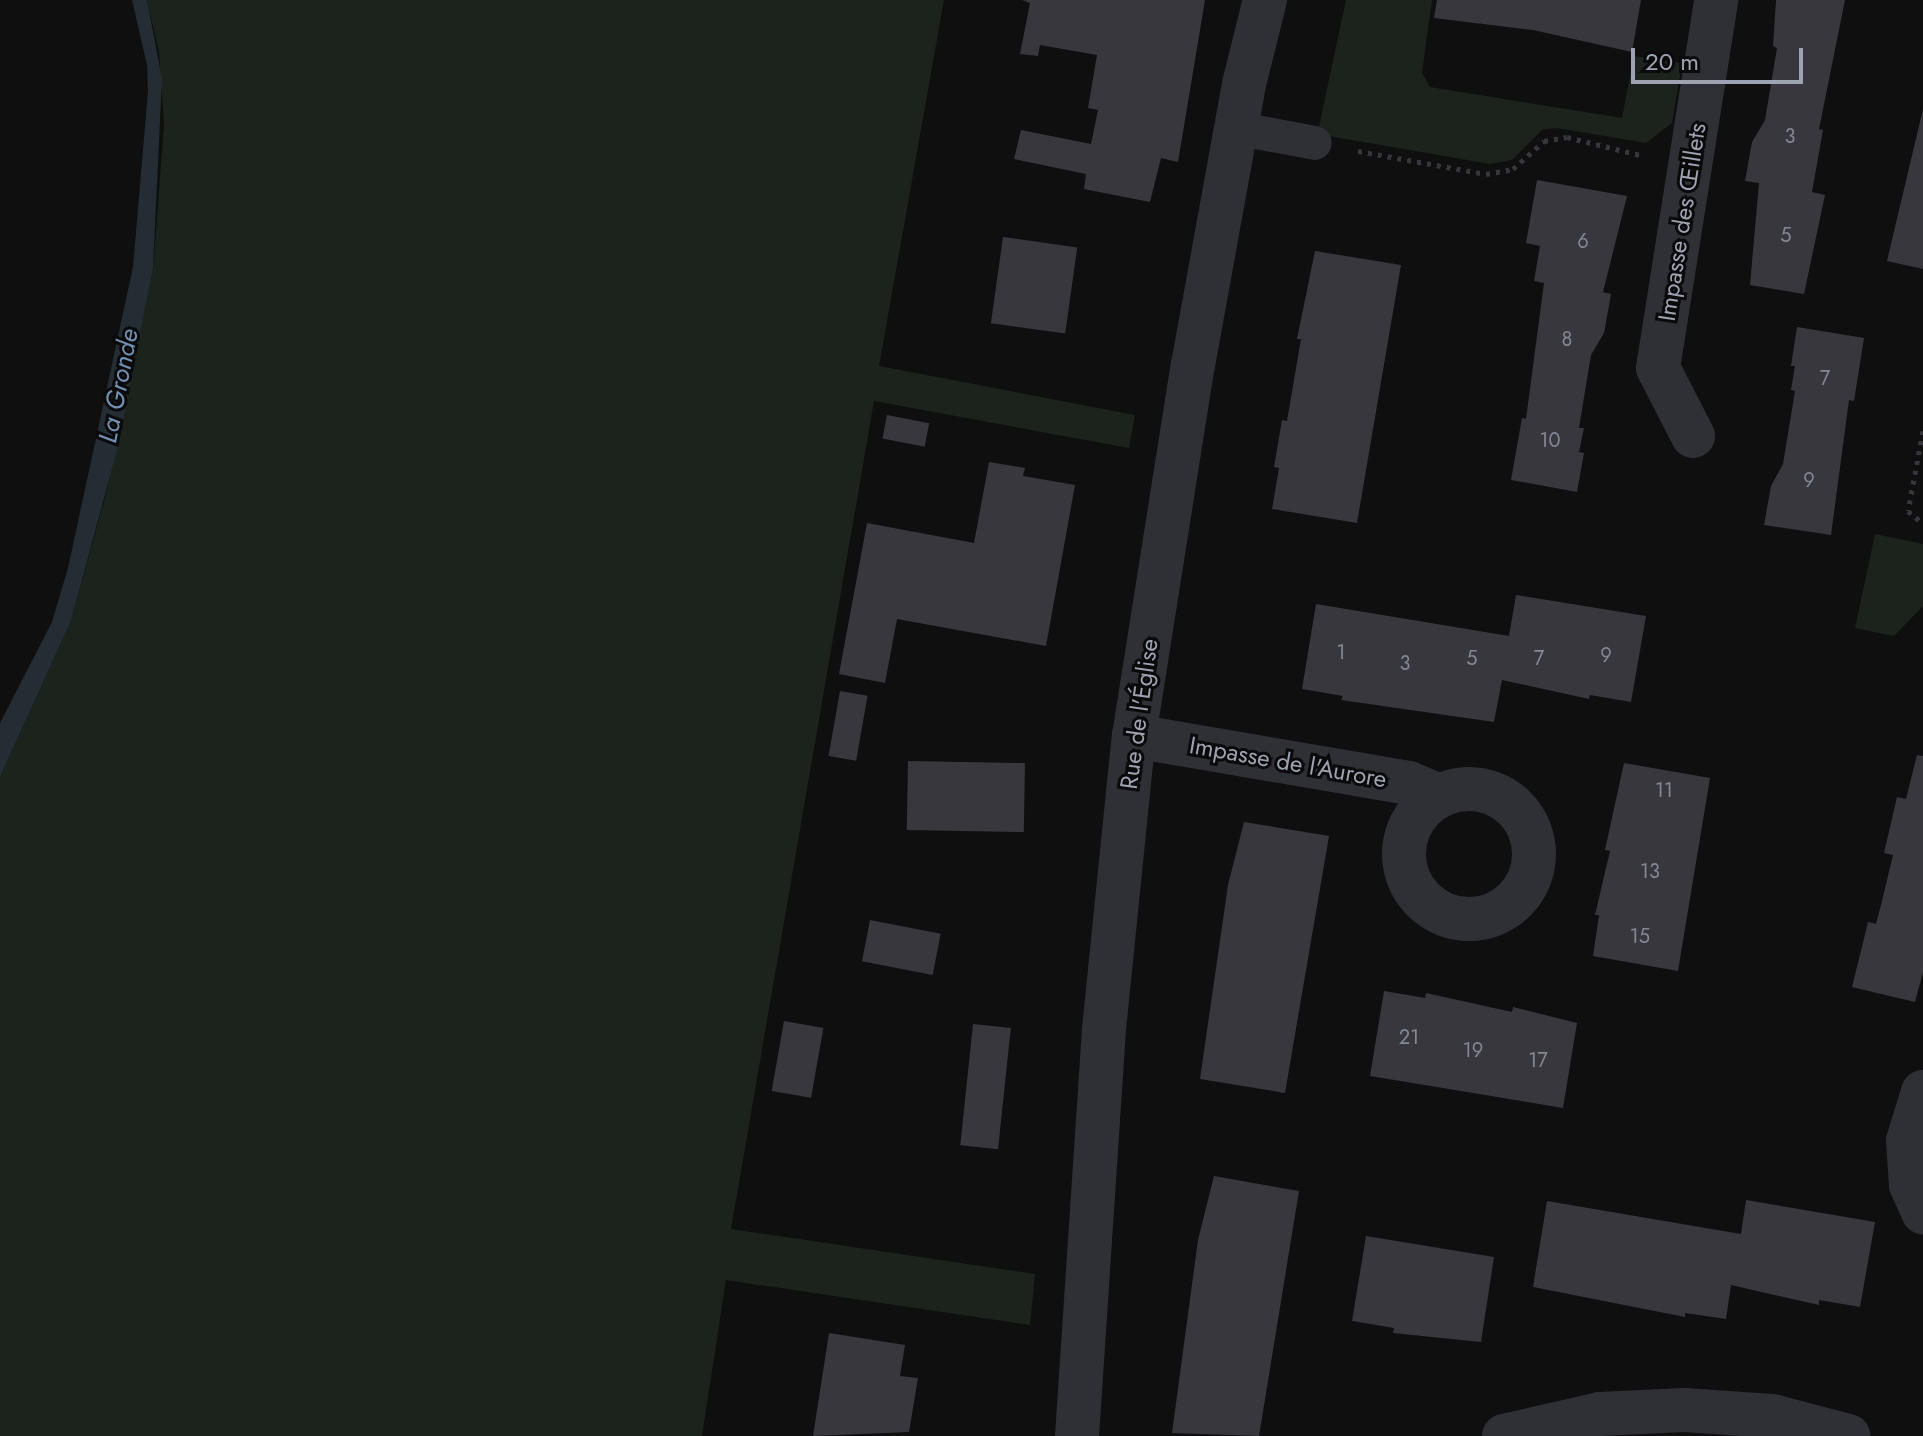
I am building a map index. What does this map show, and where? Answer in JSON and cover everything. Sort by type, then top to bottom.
[{"type":"street","name":"Rue de l'Église","points":[[1077,1436],[1104,1029],[1134,736],[1235,128],[1265,0]]},
{"type":"street","name":"Impasse des Œillets","points":[[1693,436],[1658,368],[1692,168],[1716,0]]},
{"type":"street","name":"Impasse de l'Aurore","points":[[1134,736],[1409,783],[1439,796]]},
{"type":"street","points":[[1923,1092],[1908,1141],[1911,1185],[1923,1212]]},
{"type":"street","points":[[1504,1436],[1600,1414],[1684,1410],[1772,1416],[1848,1436]]},
{"type":"lane","points":[[1235,128],[1315,143]]},
{"type":"path","points":[[1315,143],[1486,174],[1513,169],[1544,141],[1567,137],[1692,168]]},
{"type":"path","points":[[1923,431],[1908,511],[1923,523]]},
{"type":"shaded area","points":[[147,0],[944,0],[879,366],[1135,415],[1129,448],[874,401],[731,1229],[1035,1274],[1030,1325],[726,1280],[702,1436],[0,1436],[0,777],[71,621],[106,494],[153,270],[164,124],[159,52]]},
{"type":"shaded area","points":[[1346,0],[1432,0],[1422,73],[1430,87],[1622,118],[1634,56],[1682,63],[1672,123],[1646,143],[1557,128],[1542,130],[1512,160],[1490,164],[1329,136],[1319,126]]},
{"type":"shaded area","points":[[1875,534],[1923,544],[1923,606],[1894,636],[1855,628]]},
{"type":"water","name":"La Gronde","points":[[132,0],[147,0],[162,79],[153,269],[117,450],[71,621],[0,777],[0,723],[52,622],[68,568],[133,267],[148,91],[147,65]]},
{"type":"building","points":[[1022,0],[1205,0],[1178,162],[1161,158],[1150,202],[1084,189],[1086,174],[1014,159],[1021,130],[1091,144],[1098,110],[1088,108],[1097,55],[1040,45],[1038,56],[1020,54],[1030,3]]},
{"type":"building","points":[[1437,0],[1641,0],[1632,52],[1533,30],[1434,18]]},
{"type":"building","points":[[1776,0],[1845,0],[1819,129],[1823,130],[1812,192],[1825,195],[1804,294],[1750,285],[1759,183],[1745,181],[1752,142],[1765,120],[1777,48],[1773,46]]},
{"type":"building","points":[[1923,109],[1923,269],[1887,261]]},
{"type":"building","points":[[1537,180],[1627,196],[1603,292],[1611,294],[1604,333],[1591,355],[1579,428],[1584,428],[1579,452],[1584,453],[1577,492],[1511,480],[1522,418],[1526,419],[1544,283],[1534,281],[1540,246],[1526,243]]},
{"type":"building","points":[[1003,237],[1077,247],[1065,334],[991,323]]},
{"type":"building","points":[[1315,251],[1401,265],[1357,523],[1272,509],[1279,468],[1274,467],[1282,420],[1287,421],[1301,339],[1297,339]]},
{"type":"building","points":[[1797,327],[1864,338],[1854,401],[1849,400],[1831,535],[1764,525],[1771,486],[1783,464],[1795,391],[1791,390],[1795,366],[1791,366]]},
{"type":"building","points":[[887,415],[929,423],[925,447],[882,439]]},
{"type":"building","points":[[989,462],[1025,468],[1023,476],[1075,485],[1046,646],[897,619],[885,683],[839,674],[867,523],[974,543]]},
{"type":"building","points":[[1516,595],[1646,616],[1631,702],[1590,695],[1589,699],[1502,680],[1494,722],[1341,700],[1343,696],[1302,689],[1316,604],[1509,636]]},
{"type":"building","points":[[840,691],[868,696],[856,761],[829,756]]},
{"type":"building","points":[[1917,755],[1923,756],[1923,972],[1915,1002],[1852,987],[1868,922],[1876,924],[1893,855],[1884,853],[1897,797],[1906,799]]},
{"type":"building","points":[[908,761],[1025,763],[1024,832],[907,830]]},
{"type":"building","points":[[1624,763],[1710,778],[1678,971],[1593,956],[1599,915],[1595,915],[1610,851],[1605,850]]},
{"type":"building","points":[[1244,822],[1329,836],[1285,1093],[1200,1079],[1228,885]]},
{"type":"building","points":[[870,920],[941,934],[933,975],[862,961]]},
{"type":"building","points":[[1384,991],[1425,998],[1426,993],[1512,1012],[1513,1007],[1577,1023],[1563,1108],[1370,1076]]},
{"type":"building","points":[[784,1021],[823,1028],[811,1098],[772,1091]]},
{"type":"building","points":[[973,1024],[1011,1028],[998,1149],[960,1145]]},
{"type":"building","points":[[1214,1176],[1299,1191],[1259,1436],[1172,1433],[1198,1240]]},
{"type":"building","points":[[1746,1200],[1875,1222],[1860,1307],[1819,1300],[1819,1305],[1731,1285],[1726,1319],[1685,1313],[1685,1317],[1533,1287],[1547,1201],[1741,1234]]},
{"type":"building","points":[[1366,1236],[1494,1257],[1481,1342],[1393,1333],[1394,1328],[1352,1321]]},
{"type":"building","points":[[829,1333],[905,1345],[900,1376],[918,1378],[909,1432],[813,1436]]}]
